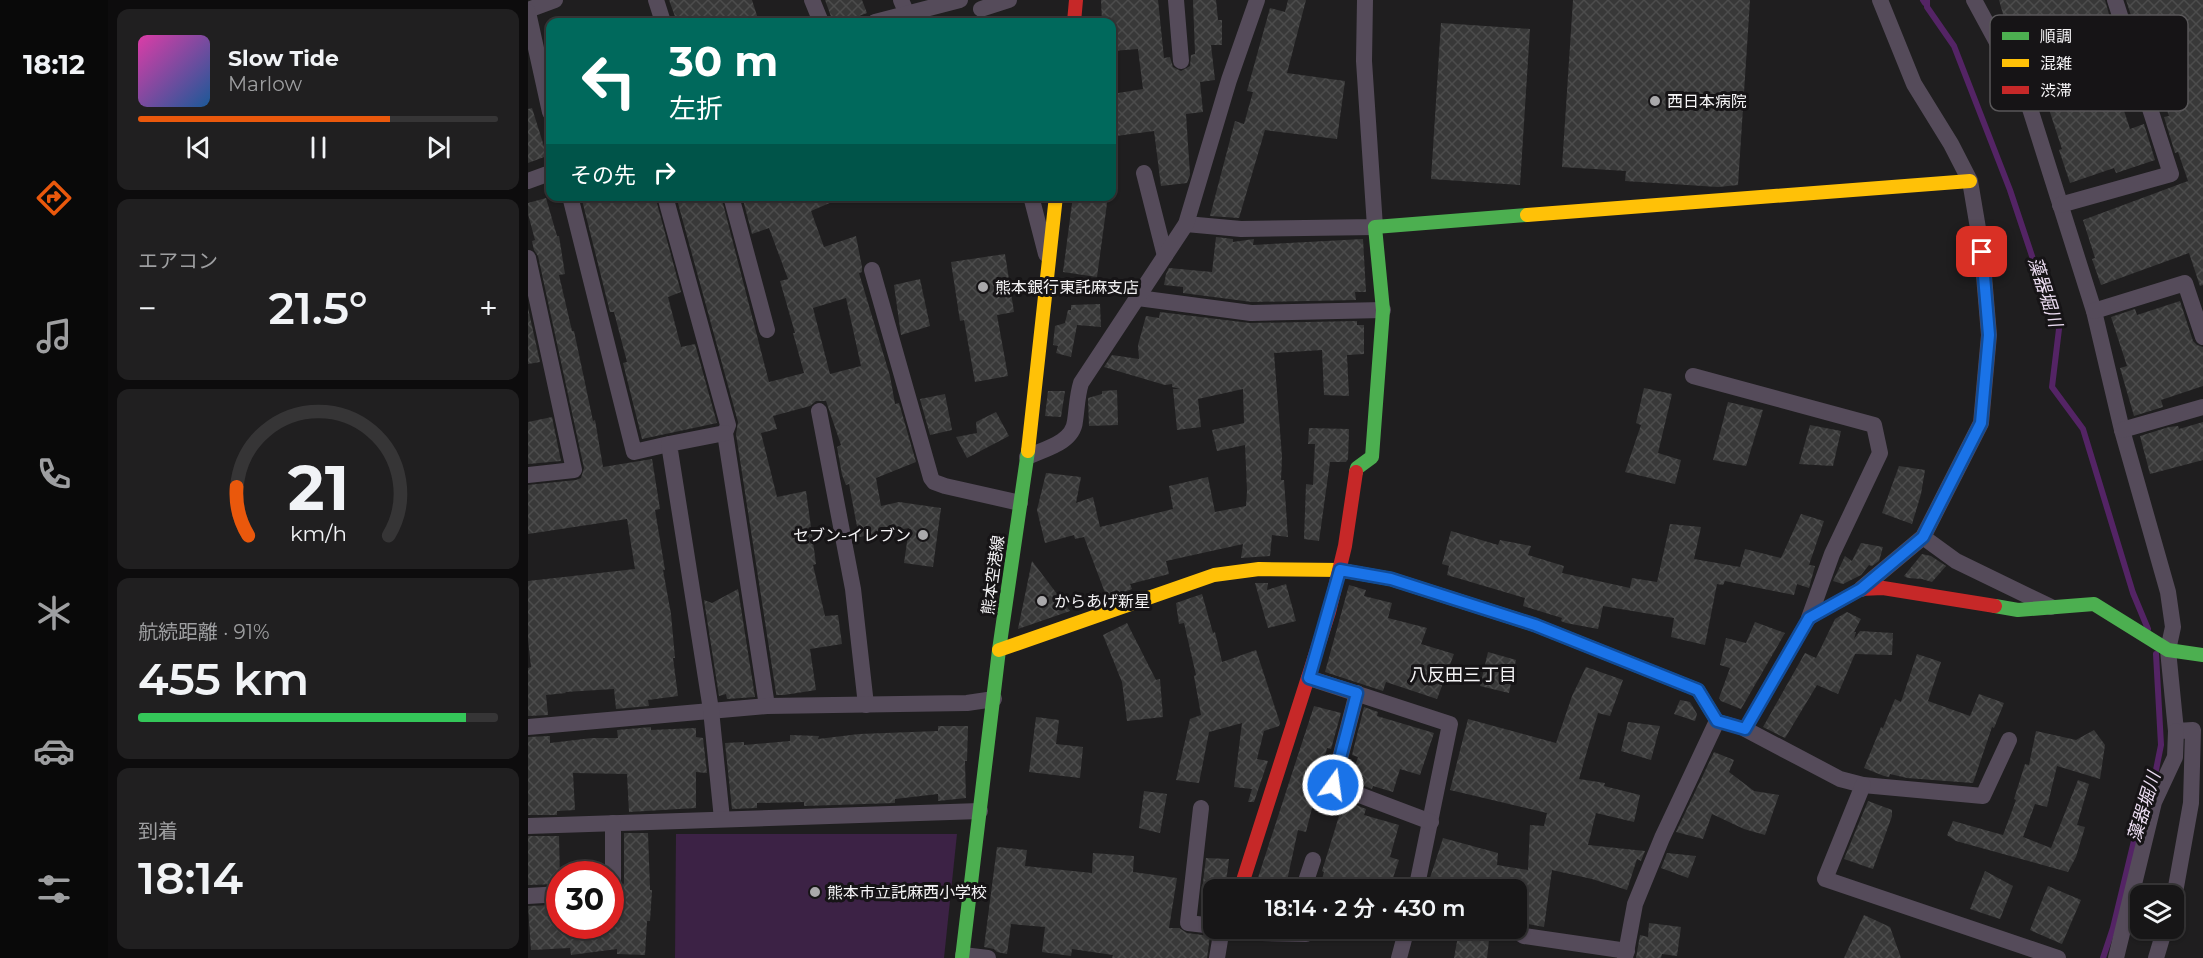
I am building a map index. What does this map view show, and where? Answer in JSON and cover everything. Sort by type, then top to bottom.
[{"type":"street","points":[[546,94],[528,11],[555,0]]},
{"type":"street","points":[[656,0],[662,18]]},
{"type":"street","points":[[812,0],[819,18]]},
{"type":"street","points":[[883,18],[904,7],[960,0]]},
{"type":"street","points":[[980,11],[1009,0]]},
{"type":"street","points":[[1074,18],[1076,0]]},
{"type":"street","points":[[1176,0],[1181,61]]},
{"type":"street","points":[[1027,457],[1057,444],[1073,431],[1077,394],[1081,382],[1186,224],[1229,80],[1257,0]]},
{"type":"street","points":[[1243,879],[1309,678],[1340,570],[1357,468],[1372,457],[1383,310],[1364,61],[1365,0]]},
{"type":"street","points":[[1809,618],[1861,589],[1923,537],[1981,423],[1989,335],[1982,252],[1970,181],[1951,144],[1914,84],[1880,0]]},
{"type":"street","points":[[1974,0],[1990,30]]},
{"type":"street","points":[[2115,0],[2120,15]]},
{"type":"street","points":[[2031,111],[2094,311],[2122,430],[2168,592],[2173,627],[2168,650],[2176,731],[2175,757],[2154,802],[2116,958]]},
{"type":"street","points":[[2060,205],[2171,174],[2150,111]]},
{"type":"street","points":[[1144,173],[1165,256]]},
{"type":"street","points":[[528,181],[546,174]]},
{"type":"street","points":[[1186,224],[1241,229],[1375,227],[1970,181]]},
{"type":"street","points":[[571,201],[634,452],[725,433]]},
{"type":"street","points":[[666,201],[728,422],[725,433],[767,706]]},
{"type":"street","points":[[732,201],[767,330]]},
{"type":"street","points":[[1032,201],[1049,263]]},
{"type":"street","name":"熊本空港線","points":[[963,956],[999,650],[1027,457],[1055,201]]},
{"type":"street","points":[[528,258],[574,470],[528,475]]},
{"type":"street","points":[[872,270],[931,478],[934,482],[945,486],[1020,503]]},
{"type":"street","points":[[2094,311],[2185,283],[2203,337]]},
{"type":"street","points":[[1138,298],[1251,313],[1383,310]]},
{"type":"street","points":[[1693,376],[1874,425],[1880,453],[1832,555],[1809,618],[1745,729]]},
{"type":"street","points":[[2122,430],[2203,407]]},
{"type":"street","points":[[819,411],[853,589],[866,705]]},
{"type":"street","points":[[669,444],[711,710],[722,819]]},
{"type":"street","points":[[1923,537],[1956,561],[2052,607]]},
{"type":"street","points":[[999,650],[1214,575],[1259,569],[1340,570],[1391,579],[1535,625],[1698,690],[1717,721],[1745,729],[1840,779],[1863,785],[1983,796],[2009,740]]},
{"type":"street","points":[[1861,589],[1883,588],[2018,610],[2094,604],[2168,650],[2203,655]]},
{"type":"street","points":[[1309,678],[1450,724],[1418,879]]},
{"type":"street","points":[[1357,693],[1333,785],[1431,822]]},
{"type":"street","points":[[528,727],[767,706],[967,704],[994,699]]},
{"type":"street","points":[[1527,937],[1626,954],[1635,903],[1662,838],[1717,721]]},
{"type":"street","points":[[2176,731],[2193,730],[2191,803],[2176,885]]},
{"type":"street","points":[[1863,785],[1825,879],[2058,958]]},
{"type":"street","points":[[1201,808],[1188,923],[1203,926]]},
{"type":"street","points":[[528,826],[980,811]]},
{"type":"street","points":[[613,823],[613,861]]},
{"type":"street","points":[[1307,879],[1313,860]]},
{"type":"street","points":[[528,896],[546,895]]},
{"type":"street","points":[[1217,958],[1218,939]]},
{"type":"street","points":[[1399,958],[1404,939]]},
{"type":"street","points":[[2156,958],[2162,939]]},
{"type":"street","points":[[963,956],[988,958]]},
{"type":"shaded area","name":"熊本市立託麻西小学校","points":[[676,834],[957,834],[944,958],[675,958]]},
{"type":"building","points":[[669,0],[752,0],[758,18],[676,18]]},
{"type":"building","points":[[825,0],[862,0],[867,13],[854,18],[832,18]]},
{"type":"building","points":[[1101,0],[1158,0],[1164,58],[1170,57],[1173,67],[1181,71],[1190,66],[1191,55],[1195,54],[1193,0],[1216,0],[1218,20],[1222,20],[1222,45],[1211,45],[1215,80],[1200,82],[1203,112],[1186,114],[1190,175],[1187,183],[1161,186],[1154,131],[1116,136],[1116,93],[1143,89],[1138,49],[1116,51],[1116,18],[1102,18]]},
{"type":"building","points":[[1288,0],[1306,0],[1287,73],[1345,81],[1337,139],[1265,130],[1239,218],[1210,216],[1235,121],[1244,124],[1253,92],[1247,91],[1270,8],[1285,12]]},
{"type":"building","name":"西日本病院","points":[[1573,0],[1750,0],[1738,185],[1718,187],[1625,181],[1626,171],[1562,167]]},
{"type":"building","points":[[1999,0],[2105,0],[2109,15],[2003,15]]},
{"type":"building","points":[[2126,0],[2203,0],[2203,285],[2200,286],[2189,253],[2101,285],[2092,259],[2095,258],[2083,220],[2188,181],[2178,152],[2175,153],[2164,117],[2169,116],[2167,111],[2188,111],[2188,15],[2131,15]]},
{"type":"building","points":[[1441,23],[1530,29],[1520,185],[1431,179]]},
{"type":"building","points":[[532,108],[546,156],[528,163],[528,109]]},
{"type":"building","points":[[2050,111],[2124,111],[2130,129],[2144,124],[2155,160],[2116,173],[2114,168],[2070,183],[2059,150],[2062,149]]},
{"type":"building","points":[[546,198],[557,236],[559,236],[565,274],[559,275],[572,331],[574,331],[593,421],[595,420],[603,467],[652,459],[660,509],[655,510],[671,614],[678,696],[648,700],[649,706],[616,709],[614,689],[565,692],[546,695],[548,715],[528,716],[528,668],[531,667],[528,640],[528,581],[635,569],[627,519],[528,534],[528,485],[576,480],[581,478],[584,468],[538,256],[532,241],[535,240],[528,214],[528,203]]},
{"type":"building","points":[[582,201],[656,201],[681,292],[668,297],[681,347],[695,344],[717,423],[642,439],[623,363],[627,362],[614,312],[610,312]]},
{"type":"building","points":[[677,201],[722,201],[769,382],[804,373],[780,281],[788,279],[769,228],[752,234],[743,201],[834,201],[811,211],[824,247],[856,236],[862,267],[862,272],[859,273],[890,376],[895,404],[899,403],[916,462],[876,478],[881,506],[899,502],[941,508],[933,567],[904,563],[909,528],[859,537],[849,484],[846,485],[842,475],[837,447],[841,445],[826,401],[816,401],[810,406],[773,416],[777,429],[761,433],[777,497],[806,491],[816,564],[813,565],[825,616],[838,615],[842,644],[810,649],[816,690],[776,695],[736,434],[738,422]],"holes":[[[846,298],[861,366],[830,374],[813,308]]]},
{"type":"building","points":[[1072,201],[1107,201],[1097,277],[1063,272]]},
{"type":"building","points":[[1216,237],[1233,239],[1233,242],[1254,239],[1253,245],[1363,239],[1366,292],[1355,292],[1356,300],[1252,302],[1183,293],[1183,287],[1164,285],[1169,268],[1212,272]]},
{"type":"building","name":"熊本銀行東託麻支店","points":[[1005,254],[1014,312],[997,315],[1008,376],[975,382],[964,320],[960,321],[951,262]]},
{"type":"building","points":[[920,279],[930,326],[901,335],[894,285]]},
{"type":"building","points":[[2180,301],[2193,341],[2203,347],[2203,386],[2161,400],[2163,407],[2134,416],[2120,368],[2127,366],[2111,317],[2135,309],[2137,315]]},
{"type":"building","points":[[1100,304],[1101,327],[1077,325],[1071,357],[1056,353],[1058,346],[1053,345],[1055,326],[1065,323],[1071,305]]},
{"type":"building","points":[[528,308],[540,362],[528,364]]},
{"type":"building","points":[[1160,312],[1250,323],[1357,321],[1357,325],[1364,325],[1364,354],[1347,355],[1349,396],[1324,395],[1322,350],[1274,353],[1282,457],[1281,480],[1284,480],[1288,537],[1272,535],[1270,556],[1241,558],[1243,544],[1166,561],[1169,574],[1130,584],[1132,589],[1107,598],[1084,537],[1075,539],[1074,535],[1045,543],[1037,510],[1046,473],[1081,477],[1076,503],[1093,497],[1100,527],[1173,509],[1169,486],[1208,477],[1215,512],[1246,506],[1245,445],[1217,451],[1212,430],[1244,423],[1243,389],[1198,399],[1201,427],[1177,430],[1173,389],[1180,389],[1172,387],[1172,384],[1165,385],[1104,367],[1112,355],[1139,359],[1138,345],[1146,316],[1159,318]]},
{"type":"building","points":[[1644,388],[1672,394],[1658,453],[1681,460],[1675,484],[1625,472],[1641,425],[1636,423]]},
{"type":"building","points":[[1117,390],[1118,425],[1089,426],[1088,398],[1102,394],[1102,391]]},
{"type":"building","points":[[1048,391],[1065,391],[1061,417],[1045,416]]},
{"type":"building","points":[[945,394],[952,430],[930,435],[920,399]]},
{"type":"building","points":[[1728,402],[1763,410],[1746,466],[1713,460]]},
{"type":"building","points":[[996,412],[1009,436],[967,458],[956,437],[977,433],[976,422]]},
{"type":"building","points":[[552,417],[561,461],[528,464],[528,422]]},
{"type":"building","points":[[2203,422],[2203,460],[2150,474],[2140,436],[2169,427],[2178,426],[2179,429]]},
{"type":"building","points":[[1810,425],[1841,431],[1833,466],[1799,464]]},
{"type":"building","points":[[1309,428],[1349,429],[1348,459],[1346,462],[1330,462],[1319,541],[1304,539],[1306,484],[1313,485],[1315,444],[1308,444]]},
{"type":"building","points":[[1899,466],[1925,470],[1912,524],[1882,513]]},
{"type":"building","points":[[1801,514],[1824,521],[1809,565],[1815,566],[1809,588],[1797,584],[1794,595],[1725,581],[1723,585],[1717,584],[1705,645],[1671,637],[1674,618],[1603,606],[1598,629],[1566,623],[1561,621],[1562,618],[1523,606],[1525,598],[1447,575],[1449,566],[1442,564],[1451,531],[1498,545],[1500,540],[1531,546],[1528,555],[1564,566],[1562,573],[1630,588],[1632,578],[1657,582],[1670,524],[1701,527],[1694,559],[1740,567],[1745,549],[1781,558]]},
{"type":"building","points":[[1861,543],[1883,547],[1879,561],[1872,566],[1869,565],[1861,575],[1843,584],[1833,581],[1845,556],[1852,561]]},
{"type":"building","points":[[1922,554],[1931,556],[1946,566],[1932,582],[1904,576]]},
{"type":"building","points":[[1032,561],[1070,611],[1018,629]]},
{"type":"building","points":[[1255,583],[1268,583],[1267,590],[1286,584],[1296,621],[1268,628]]},
{"type":"building","points":[[1349,585],[1366,590],[1364,596],[1392,603],[1388,618],[1427,628],[1421,644],[1454,654],[1437,699],[1386,682],[1383,691],[1325,672]]},
{"type":"building","points":[[738,589],[755,697],[727,699],[726,694],[719,696],[704,600],[712,603]]},
{"type":"building","points":[[1202,594],[1222,662],[1256,650],[1280,723],[1279,726],[1264,731],[1257,759],[1268,761],[1254,802],[1248,802],[1252,789],[1234,787],[1242,723],[1209,732],[1199,783],[1176,780],[1190,719],[1201,715],[1194,676],[1196,675],[1184,623],[1179,624],[1176,603]]},
{"type":"building","points":[[1847,612],[1861,619],[1854,632],[1856,632],[1854,639],[1860,631],[1893,633],[1892,655],[1855,654],[1838,694],[1817,685],[1785,738],[1763,727],[1805,653],[1816,658],[1835,619]]},
{"type":"building","points":[[1755,622],[1785,633],[1741,709],[1719,698],[1730,668],[1720,665],[1726,638],[1746,643]]},
{"type":"building","points":[[1127,623],[1156,680],[1160,679],[1163,717],[1127,721],[1122,682],[1103,635]]},
{"type":"building","points":[[1488,652],[1516,660],[1509,693],[1480,686]]},
{"type":"building","points":[[1917,654],[1941,662],[1928,701],[1970,716],[1979,694],[2004,703],[1994,728],[1992,727],[1973,783],[1907,778],[1890,774],[1889,777],[1864,768],[1895,699],[1901,702]]},
{"type":"building","points":[[1586,667],[1623,680],[1610,716],[1598,713],[1579,779],[1605,783],[1604,786],[1640,795],[1634,822],[1596,813],[1588,845],[1645,851],[1641,861],[1637,859],[1627,890],[1552,870],[1544,927],[1527,924],[1527,879],[1430,879],[1443,838],[1498,853],[1497,865],[1528,870],[1530,825],[1544,826],[1547,813],[1450,790],[1468,719],[1556,743],[1572,696]]},
{"type":"building","points":[[1680,700],[1690,702],[1697,714],[1695,721],[1674,714]]},
{"type":"building","points":[[1314,706],[1341,713],[1331,749],[1327,748],[1306,832],[1298,830],[1287,879],[1258,879]]},
{"type":"building","points":[[1364,707],[1378,712],[1377,716],[1434,733],[1420,775],[1400,769],[1393,792],[1373,786],[1372,789],[1350,780],[1358,757],[1352,755]]},
{"type":"building","points":[[1036,717],[1059,720],[1056,744],[1083,747],[1080,778],[1029,772]]},
{"type":"building","points":[[1628,722],[1660,726],[1651,760],[1621,751]]},
{"type":"building","points":[[938,726],[968,726],[967,761],[965,761],[966,798],[938,801],[938,794],[895,799],[895,803],[804,806],[804,802],[757,803],[757,808],[732,809],[725,743],[744,742],[744,745],[790,741],[790,735],[819,736],[818,739],[859,734],[938,731]]},
{"type":"building","points":[[651,727],[651,730],[696,728],[696,737],[703,738],[707,773],[696,772],[696,808],[629,812],[627,774],[573,773],[575,810],[557,811],[557,815],[528,815],[528,737],[550,736],[550,743],[592,738],[618,738],[617,730]]},
{"type":"building","points":[[2094,730],[2105,745],[2100,779],[2057,766],[2047,807],[2035,804],[2023,837],[2051,848],[2078,780],[2089,784],[2077,825],[2085,827],[2076,857],[2068,872],[1956,841],[1947,835],[1953,821],[2003,835],[2016,800],[2014,799],[2025,764],[2029,765],[2036,731],[2076,740]]},
{"type":"building","points":[[1714,752],[1734,760],[1729,772],[1754,791],[1779,795],[1765,835],[1744,829],[1712,814],[1703,839],[1676,832]]},
{"type":"building","points":[[1144,791],[1167,794],[1160,833],[1139,828]]},
{"type":"building","points":[[1344,800],[1366,809],[1364,815],[1399,825],[1390,857],[1399,860],[1393,879],[1322,879],[1324,872],[1322,871]]},
{"type":"building","points":[[1868,801],[1892,810],[1892,816],[1873,869],[1844,859]]},
{"type":"building","points":[[624,833],[648,833],[650,890],[652,890],[645,955],[617,954],[617,949],[571,955],[570,948],[531,950],[528,906],[546,905],[546,939],[624,939]]},
{"type":"building","points":[[528,836],[559,836],[560,861],[546,861],[546,884],[528,885]]},
{"type":"building","points":[[997,847],[1027,850],[1025,866],[1092,873],[1093,853],[1134,856],[1133,872],[1177,878],[1169,928],[1179,928],[1187,933],[1203,935],[1203,939],[1210,939],[1207,958],[1112,958],[1113,955],[1072,949],[1071,956],[1042,952],[1045,927],[1011,924],[1007,954],[984,947]]},
{"type":"building","points":[[1667,853],[1696,856],[1688,878],[1661,868]]},
{"type":"building","points":[[1206,858],[1229,859],[1226,879],[1203,879]]},
{"type":"building","points":[[1985,871],[2013,886],[2000,919],[1970,909]]},
{"type":"building","points":[[2048,886],[2081,900],[2062,944],[2030,930]]},
{"type":"building","points":[[1864,915],[1890,927],[1901,958],[1844,958]]},
{"type":"building","points":[[1649,923],[1681,927],[1677,956],[1662,954],[1661,958],[1636,958],[1640,935],[1648,937]]},
{"type":"building","points":[[1457,939],[1489,940],[1487,958],[1454,958]]},
{"type":"waterway","name":"藻器堀川","points":[[1923,0],[1925,3],[1927,0],[1927,7],[1954,46],[2010,190],[2059,329],[2052,387],[2083,429],[2133,593],[2148,629]]},
{"type":"waterway","name":"藻器堀川","points":[[2103,958],[2113,928],[2140,816],[2154,780],[2161,745],[2156,654]]},
{"type":"traffic: fast","points":[[1356,472],[1357,468],[1372,457],[1383,310],[1375,227],[1527,215]]},
{"type":"traffic: fast","points":[[962,958],[999,650],[1028,451]]},
{"type":"traffic: fast","points":[[1351,572],[1391,579],[1535,625],[1698,690],[1717,721],[1728,724]]},
{"type":"traffic: fast","points":[[1995,606],[2018,610],[2094,604],[2168,650],[2203,655]]},
{"type":"traffic: slow","points":[[1527,215],[1970,181]]},
{"type":"traffic: slow","points":[[1028,451],[1055,201]]},
{"type":"traffic: slow","points":[[999,650],[1214,575],[1259,569],[1351,572]]},
{"type":"traffic: jam","points":[[1074,18],[1076,0]]},
{"type":"traffic: jam","points":[[1244,879],[1329,612],[1345,546],[1356,472]]},
{"type":"traffic: jam","points":[[1728,724],[1745,729],[1809,618],[1861,589],[1883,588],[1995,606]]},
{"type":"place","name":"西日本病院","points":[[1655,101]]},
{"type":"place","name":"熊本銀行東託麻支店","points":[[983,287]]},
{"type":"place","name":"セブン-イレブン","points":[[923,535]]},
{"type":"place","name":"からあげ新星","points":[[1042,601]]},
{"type":"place","name":"熊本市立託麻西小学校","points":[[815,892]]},
{"type":"district","name":"八反田三丁目","points":[[1463,675]]},
{"type":"route","points":[[1333,785],[1357,693],[1309,678],[1340,570],[1391,579],[1535,625],[1698,690],[1717,721],[1745,729],[1809,618],[1861,589],[1923,537],[1981,423],[1989,335],[1982,252]]}]
